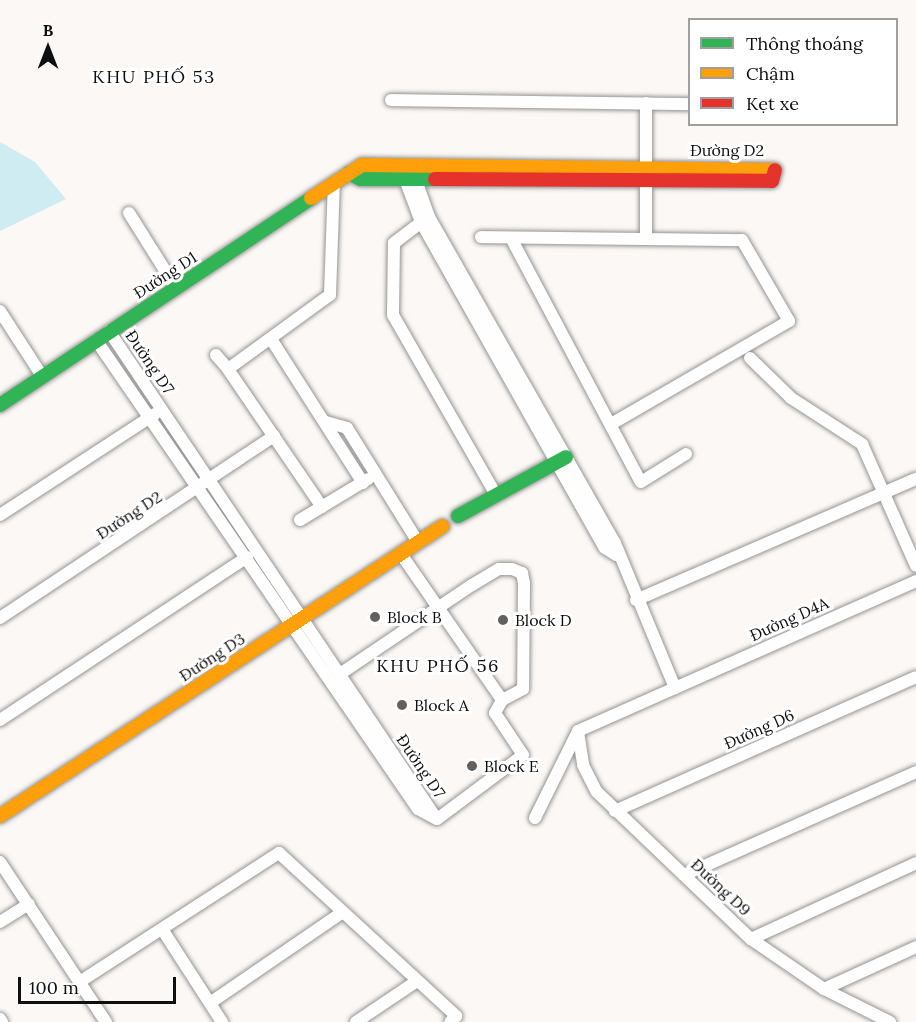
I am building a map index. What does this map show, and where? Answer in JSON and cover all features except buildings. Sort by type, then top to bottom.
[{"type":"street","points":[[391,100],[688,104]]},
{"type":"street","points":[[646,103],[646,239]]},
{"type":"street","name":"Đường D2","points":[[349,173],[361,179],[407,172],[646,174],[772,181],[778,173],[772,166],[646,174]]},
{"type":"street","points":[[407,172],[425,219],[562,459],[615,543],[616,555],[675,687]]},
{"type":"street","name":"Đường D1","points":[[0,405],[349,173]]},
{"type":"street","points":[[228,369],[330,295],[334,183]]},
{"type":"street","points":[[129,213],[176,288]]},
{"type":"street","points":[[425,219],[394,243],[393,315],[496,495]]},
{"type":"street","points":[[481,237],[742,240],[789,321],[611,424]]},
{"type":"street","points":[[510,238],[641,482],[686,454]]},
{"type":"street","points":[[0,311],[42,376]]},
{"type":"street","name":"Đường D7","points":[[109,331],[436,819]]},
{"type":"street","points":[[270,339],[326,422],[363,483]]},
{"type":"street","name":"Đường D7","points":[[96,340],[242,560],[418,809],[436,819]]},
{"type":"street","points":[[216,355],[228,369],[322,507]]},
{"type":"street","points":[[750,358],[791,398],[862,444],[916,566]]},
{"type":"street","points":[[0,515],[162,410]]},
{"type":"street","points":[[326,422],[347,428],[418,542]]},
{"type":"street","name":"Đường D2","points":[[0,618],[196,491],[274,436]]},
{"type":"street","points":[[458,516],[562,459]]},
{"type":"street","points":[[300,520],[376,475]]},
{"type":"street","points":[[636,600],[916,479]]},
{"type":"street","name":"Đường D3","points":[[0,816],[443,526]]},
{"type":"street","points":[[0,720],[256,550]]},
{"type":"street","points":[[401,554],[502,700]]},
{"type":"street","points":[[339,674],[499,569],[522,573],[523,688],[502,700],[495,713],[523,755],[436,819]]},
{"type":"street","name":"Đường D4A","points":[[578,731],[916,581]]},
{"type":"street","name":"Đường D6","points":[[615,811],[916,677]]},
{"type":"street","points":[[535,818],[578,731]]},
{"type":"street","name":"Đường D9","points":[[578,731],[583,765],[615,811],[751,939],[824,989],[890,1022]]},
{"type":"street","points":[[684,875],[916,772]]},
{"type":"street","points":[[81,981],[279,853],[456,1016],[450,1022]]},
{"type":"street","points":[[0,861],[106,1022]]},
{"type":"street","points":[[751,939],[916,864]]},
{"type":"street","points":[[0,922],[29,903]]},
{"type":"street","points":[[210,1003],[343,912]]},
{"type":"street","points":[[162,929],[222,1022]]},
{"type":"street","points":[[824,989],[916,947]]},
{"type":"street","points":[[356,1022],[417,981]]},
{"type":"water","points":[[0,142],[35,162],[66,199],[0,231]]},
{"type":"traffic: fast","points":[[349,173],[361,179],[435,179]]},
{"type":"traffic: fast","points":[[0,405],[311,198]]},
{"type":"traffic: fast","points":[[458,516],[566,457]]},
{"type":"traffic: slow","points":[[311,198],[362,165],[775,170]]},
{"type":"traffic: slow","points":[[0,816],[443,526]]},
{"type":"traffic: jam","points":[[435,179],[772,181],[775,170]]},
{"type":"place","name":"Block B","points":[[375,617]]},
{"type":"place","name":"Block D","points":[[503,620]]},
{"type":"place","name":"Block A","points":[[402,705]]},
{"type":"place","name":"Block E","points":[[472,766]]},
{"type":"district","name":"KHU PHỐ 53","points":[[154,77]]},
{"type":"district","name":"KHU PHỐ 56","points":[[438,666]]}]
